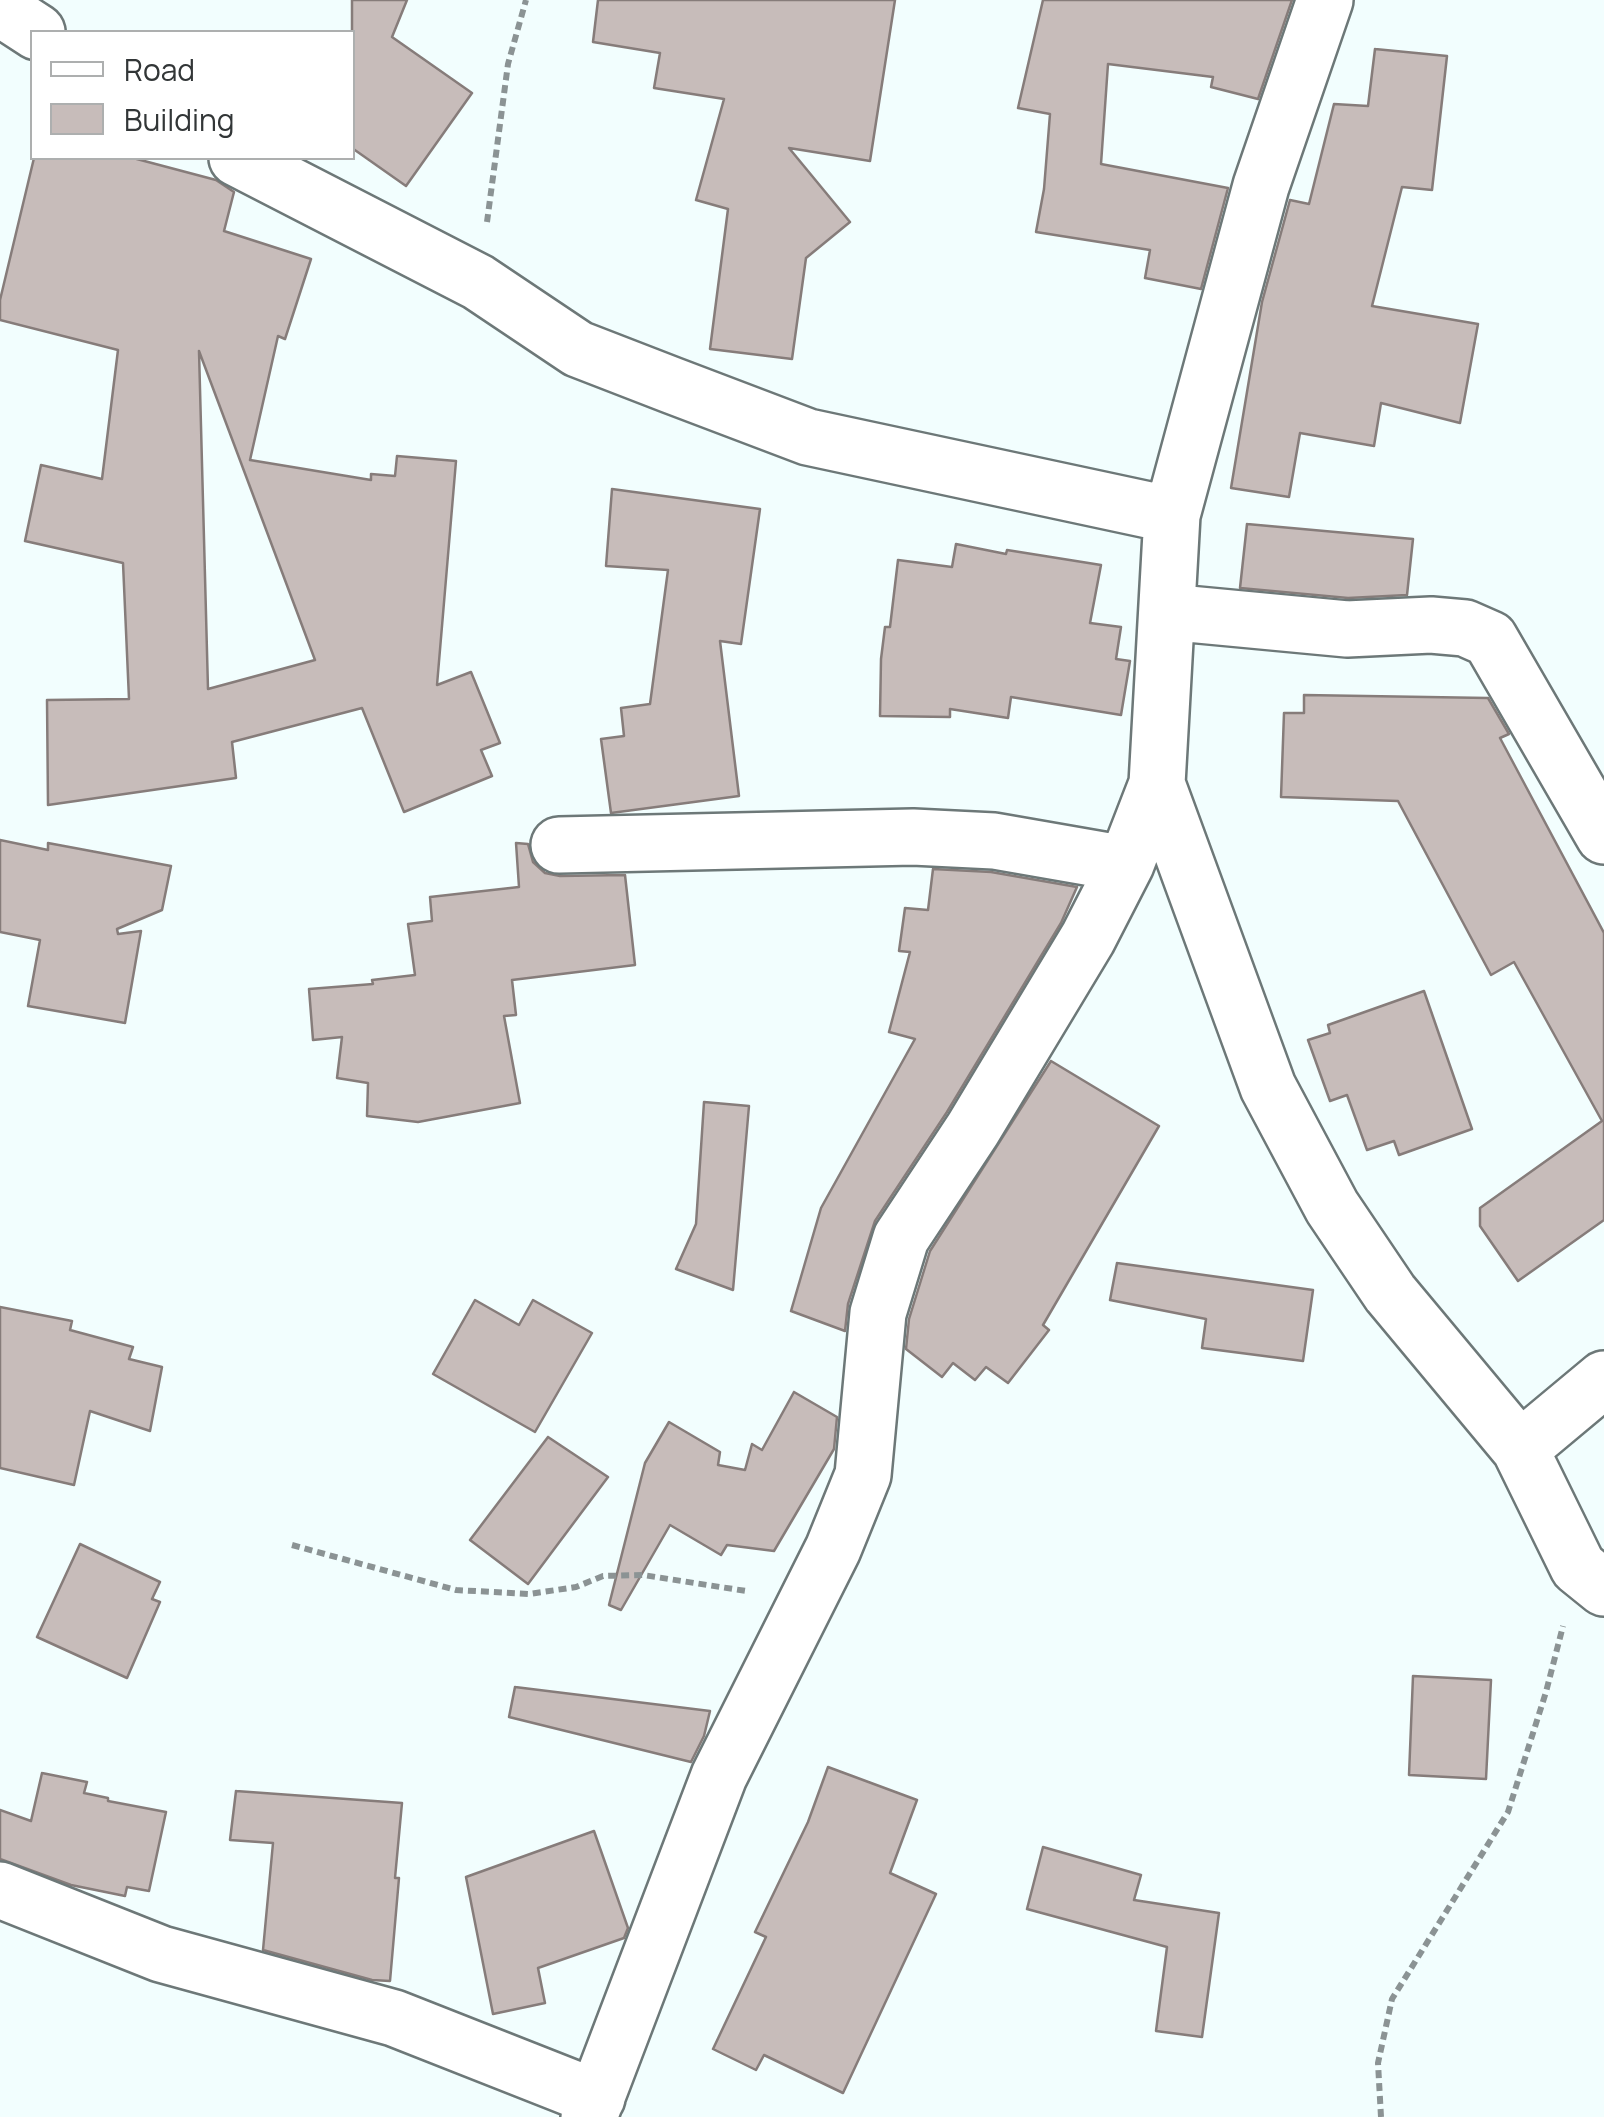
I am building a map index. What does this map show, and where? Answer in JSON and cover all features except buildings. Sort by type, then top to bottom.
[{"type":"street","points":[[0,1890],[161,1954],[394,2018],[592,2108],[719,1776],[807,1600],[863,1475],[878,1312],[901,1238],[973,1129],[1088,938],[1126,864],[1156,784],[1172,515],[1261,186],[1324,0]]},
{"type":"street","points":[[241,160],[478,282],[578,349],[808,437],[1172,515]]},
{"type":"street","points":[[1167,612],[1347,629],[1432,624],[1465,628],[1490,640],[1604,836]]},
{"type":"street","points":[[1156,784],[1268,1086],[1332,1208],[1390,1292],[1520,1449],[1591,1578]]},
{"type":"street","points":[[560,845],[913,836],[994,840],[1126,864]]},
{"type":"street","points":[[1520,1449],[1604,1379]]},
{"type":"path","points":[[478,282],[508,64],[526,0]]},
{"type":"path","points":[[292,1546],[456,1590],[529,1594],[576,1587],[603,1576],[643,1575],[807,1600]]},
{"type":"path","points":[[1381,2117],[1378,2062],[1392,1999],[1508,1812],[1546,1692],[1591,1578]]}]
